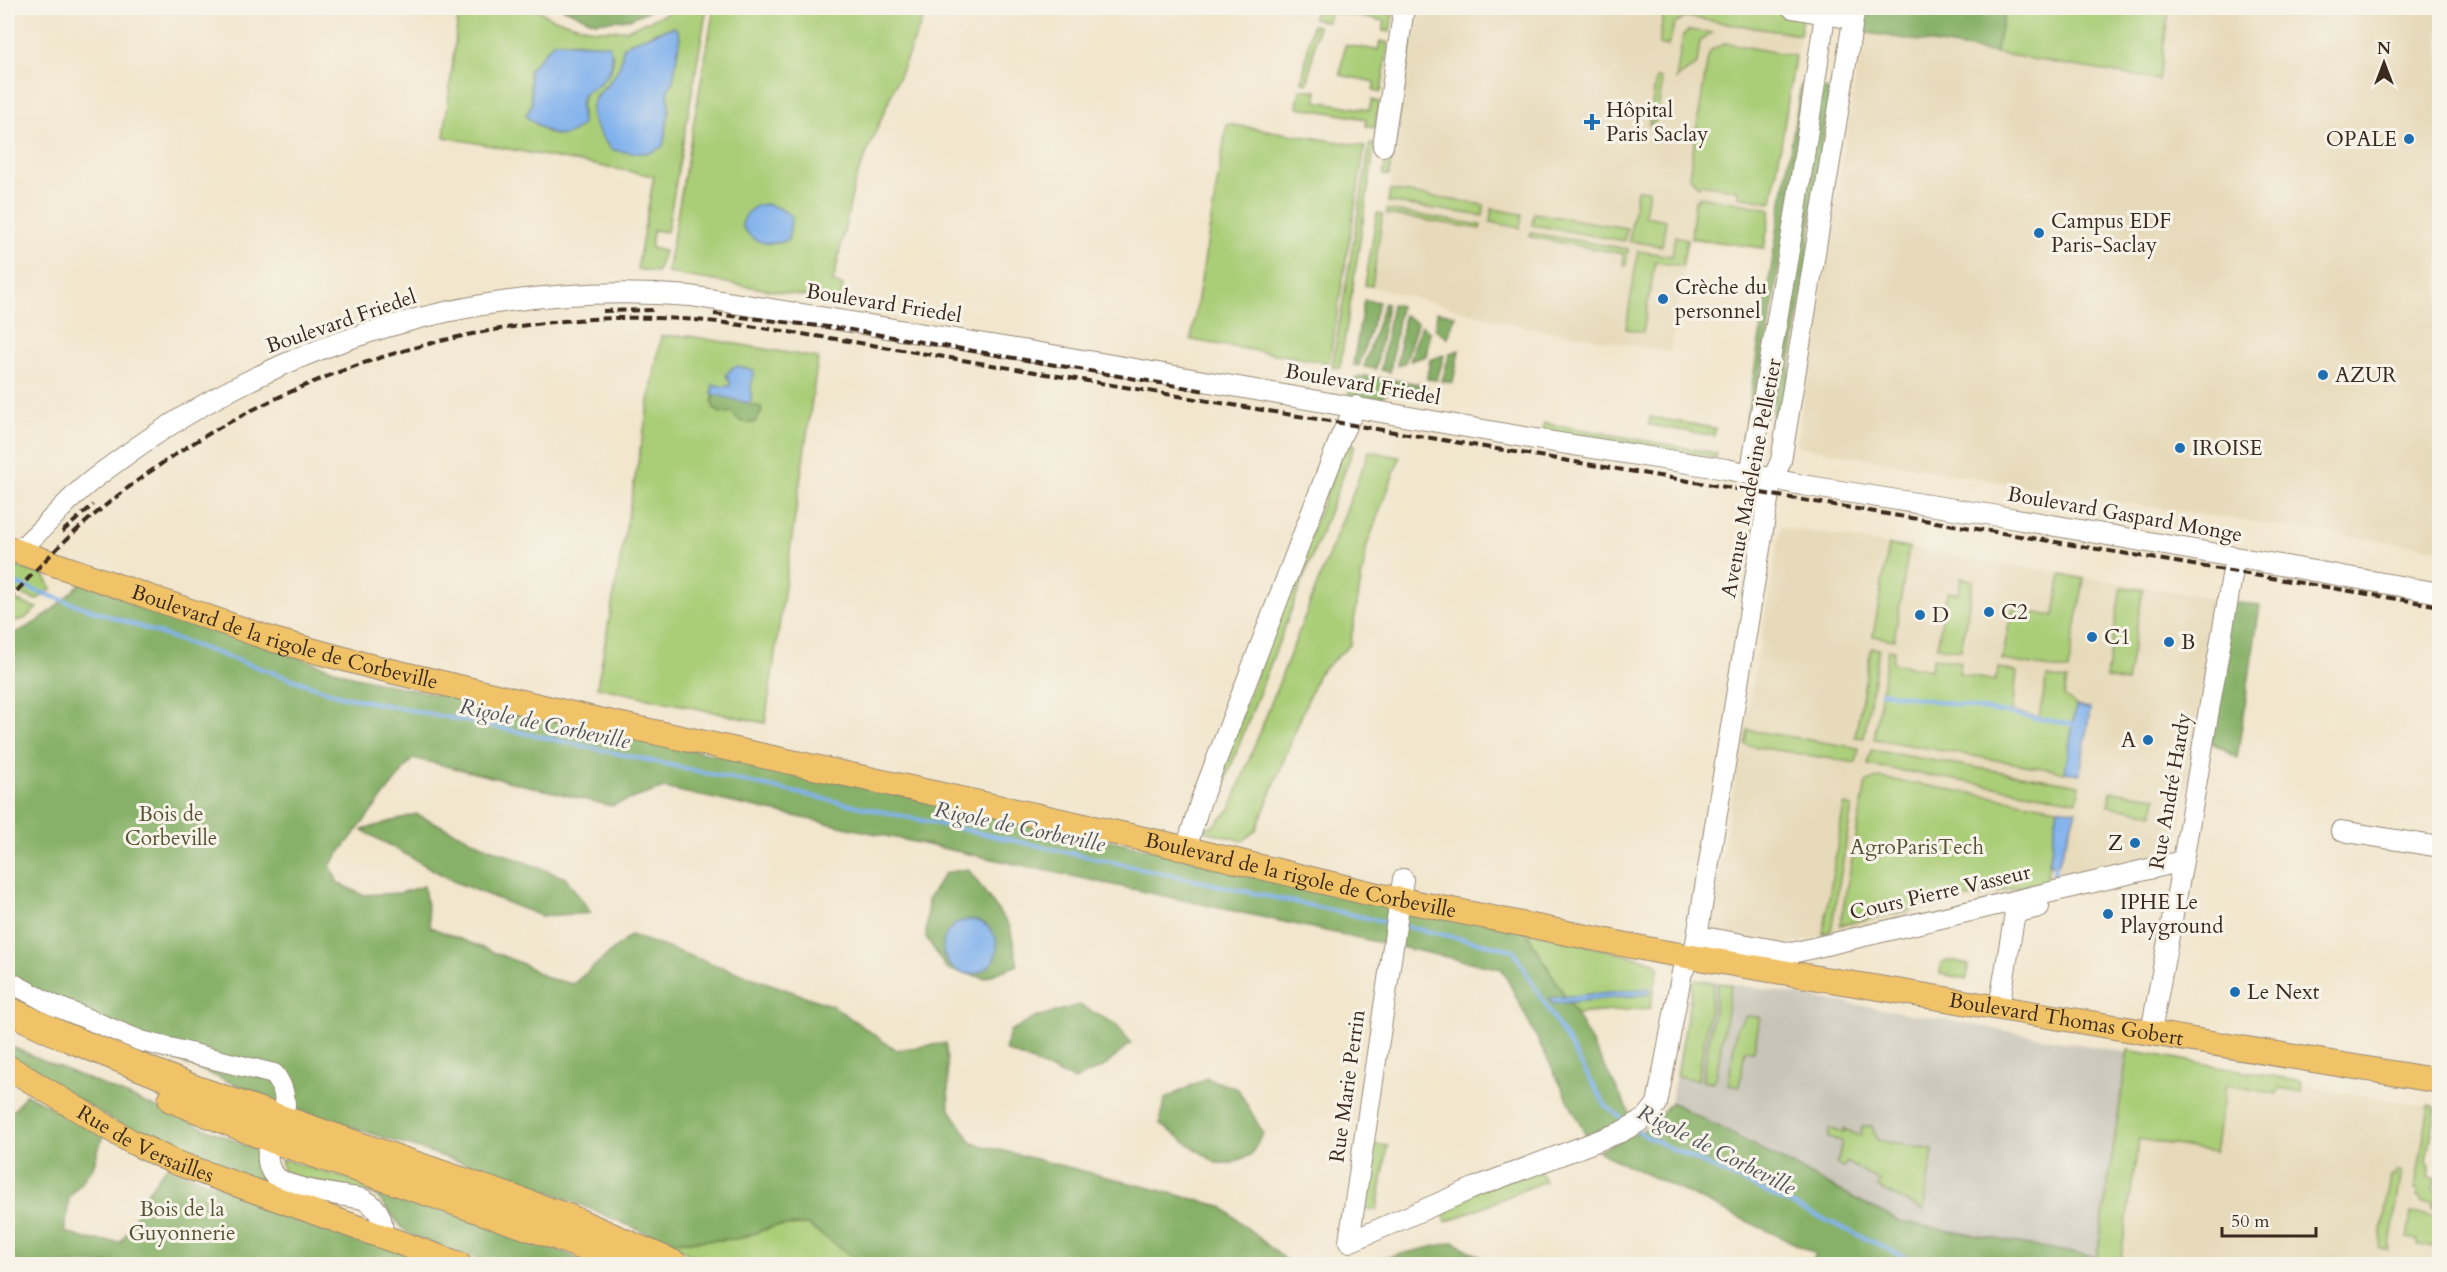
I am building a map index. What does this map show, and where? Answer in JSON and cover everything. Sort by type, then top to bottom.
[{"type":"highway","points":[[8,1010],[62,1035],[195,1089],[569,1218],[674,1264]]},
{"type":"highway","points":[[8,1031],[274,1140],[559,1237],[626,1264]]},
{"type":"main road","name":"Boulevard de la rigole de Corbeville","points":[[13,549],[274,640],[370,666],[490,695],[1400,898],[1692,956]]},
{"type":"main road","name":"Boulevard Thomas Gobert","points":[[1692,956],[2439,1081]]},
{"type":"main road","name":"Rue de Versailles","points":[[8,1067],[130,1141],[174,1162],[459,1264]]},
{"type":"street","points":[[1383,146],[1404,8]]},
{"type":"street","points":[[1792,8],[1854,13]]},
{"type":"street","name":"Avenue Madeleine Pelletier","points":[[1750,475],[1796,210],[1826,10]]},
{"type":"street","name":"Avenue Madeleine Pelletier","points":[[1476,1186],[1621,1132],[1646,1118],[1658,1104],[1682,972],[1692,956],[1697,936],[1772,480],[1781,461],[1854,13]]},
{"type":"street","name":"Boulevard Friedel","points":[[13,549],[37,535],[74,496],[116,462],[181,418],[248,380],[324,348],[411,318],[514,299],[617,292],[691,296],[1356,406],[1802,485]]},
{"type":"street","points":[[1186,849],[1205,789],[1341,436],[1356,406]]},
{"type":"street","name":"Boulevard Gaspard Monge","points":[[1802,485],[2005,517],[2439,593]]},
{"type":"street","name":"Rue André Hardy","points":[[2151,1032],[2235,558]]},
{"type":"street","points":[[2341,831],[2439,847]]},
{"type":"street","points":[[1999,1007],[2015,913],[2181,867]]},
{"type":"street","name":"Cours Pierre Vasseur","points":[[1709,938],[1792,953],[2181,867]]},
{"type":"street","name":"Rue Marie Perrin","points":[[1400,898],[1349,1242],[1476,1186]]},
{"type":"street","points":[[8,981],[51,1004],[141,1041],[274,1074],[282,1085],[285,1106]]},
{"type":"street","points":[[268,1152],[268,1165],[272,1173],[285,1181],[363,1199],[370,1203],[381,1216],[382,1238]]},
{"type":"shaded area","name":"Hôpital Paris Saclay","points":[[1419,8],[1805,8],[1764,250],[1689,240],[1670,352],[1508,323],[1373,287]]},
{"type":"shaded area","points":[[2169,8],[2439,8],[2439,549],[2097,499],[1796,446],[1863,32],[2159,80]]},
{"type":"shaded area","points":[[1781,527],[2218,599],[2176,853],[1783,946],[1708,933]]},
{"type":"shaded area","points":[[1696,978],[2129,1053],[2096,1264],[1982,1264],[1671,1102],[1692,981]]},
{"type":"shaded area","points":[[2150,1060],[2431,1107],[2414,1199],[2439,1205],[2439,1264],[2120,1264]]},
{"type":"green space","points":[[459,8],[535,8],[551,18],[595,30],[626,30],[680,8],[707,8],[667,232],[653,230],[651,248],[664,251],[657,272],[637,269],[654,176],[444,137]],"holes":[[[673,27],[673,81],[668,90],[669,112],[663,146],[595,96],[618,70],[623,48],[656,32]],[[554,42],[578,42],[605,50],[613,55],[613,64],[606,77],[586,92],[583,98],[582,118],[561,135],[547,132],[526,116],[532,104],[529,70]]]},
{"type":"green space","points":[[562,8],[655,8],[629,19],[595,22]]},
{"type":"green space","points":[[714,8],[942,8],[924,17],[855,181],[833,282],[843,286],[840,302],[667,273]]},
{"type":"green space","points":[[1322,8],[1355,8],[1393,14],[1390,32],[1383,31],[1385,21],[1330,12],[1328,22],[1313,19],[1314,11],[1322,12]]},
{"type":"green space","points":[[1411,8],[1417,8],[1402,97],[1396,97]]},
{"type":"green space","points":[[1664,8],[1753,8],[1803,16],[1800,35],[1687,17],[1675,23],[1668,46],[1659,44]]},
{"type":"green space","points":[[1865,8],[2006,8],[1995,53],[1863,32]]},
{"type":"green space","points":[[2006,8],[2169,8],[2159,80],[1995,53]]},
{"type":"green space","points":[[1312,25],[1318,26],[1308,83],[1302,82]]},
{"type":"green space","points":[[1689,30],[1712,33],[1700,41],[1697,64],[1676,79],[1683,35]]},
{"type":"green space","points":[[1380,41],[1389,43],[1381,92],[1373,90],[1375,82],[1340,75],[1345,45],[1378,50]]},
{"type":"green space","points":[[1726,43],[1795,56],[1772,202],[1738,196],[1738,190],[1700,184],[1699,187],[1689,176],[1708,57],[1711,50]]},
{"type":"green space","points":[[1656,78],[1660,78],[1662,85],[1656,121],[1649,125]]},
{"type":"green space","points":[[1801,85],[1809,87],[1753,423],[1746,422]]},
{"type":"green space","points":[[1821,88],[1828,90],[1829,102],[1811,216],[1808,259],[1777,444],[1772,449],[1768,448],[1768,444],[1781,356],[1781,327]]},
{"type":"green space","points":[[1300,89],[1317,91],[1316,101],[1369,110],[1372,100],[1379,102],[1375,128],[1366,126],[1366,119],[1297,107]]},
{"type":"green space","points":[[1396,100],[1402,101],[1389,176],[1383,175]]},
{"type":"green space","points":[[1227,124],[1365,146],[1329,363],[1191,340]]},
{"type":"green space","points":[[1370,144],[1375,144],[1340,368],[1332,367]]},
{"type":"green space","points":[[1390,190],[1484,205],[1483,216],[1388,202]]},
{"type":"green space","points":[[1637,190],[1649,190],[1645,216],[1666,220],[1662,246],[1629,241]]},
{"type":"green space","points":[[1699,196],[1771,209],[1764,248],[1691,238],[1695,200],[1698,200]]},
{"type":"green space","points":[[1492,209],[1522,214],[1520,228],[1490,222]]},
{"type":"green space","points":[[1387,210],[1481,225],[1480,229],[1387,214]]},
{"type":"green space","points":[[1377,213],[1383,214],[1372,286],[1365,285]]},
{"type":"green space","points":[[1534,213],[1627,228],[1624,241],[1532,225]]},
{"type":"green space","points":[[1531,233],[1628,249],[1626,265],[1623,265],[1624,254],[1530,237]]},
{"type":"green space","points":[[1675,236],[1687,239],[1682,266],[1655,262],[1643,332],[1626,329],[1638,251],[1672,256]]},
{"type":"green space","points":[[1364,300],[1379,302],[1359,366],[1353,365]]},
{"type":"green space","points":[[1384,303],[1387,304],[1376,369],[1364,367]]},
{"type":"green space","points":[[1392,304],[1400,306],[1390,372],[1381,370]]},
{"type":"green space","points":[[1437,312],[1455,315],[1448,338],[1435,329]]},
{"type":"green space","points":[[1404,315],[1417,323],[1405,363],[1397,366]]},
{"type":"green space","points":[[1421,325],[1430,332],[1426,356],[1410,361]]},
{"type":"green space","points":[[661,336],[689,336],[818,358],[765,723],[597,687]]},
{"type":"green space","points":[[1459,350],[1453,383],[1442,381],[1450,353]]},
{"type":"green space","points":[[1444,355],[1437,380],[1427,379],[1430,360]]},
{"type":"green space","points":[[1365,376],[1426,385],[1426,388],[1397,389],[1372,404],[1348,400],[1350,380]]},
{"type":"green space","points":[[727,392],[751,405],[761,407],[762,412],[754,423],[741,421],[732,412],[722,414],[714,409],[712,402],[714,395]]},
{"type":"green space","points":[[1650,417],[1715,428],[1714,436],[1649,425]]},
{"type":"green space","points":[[1544,423],[1717,453],[1716,458],[1588,436],[1576,438],[1542,433]]},
{"type":"green space","points":[[1346,441],[1355,445],[1221,792],[1207,806]]},
{"type":"green space","points":[[1369,451],[1400,457],[1367,545],[1350,645],[1318,674],[1256,830],[1243,841],[1200,830],[1215,825],[1230,809]]},
{"type":"green space","points":[[1889,545],[1909,548],[1894,640],[1873,636]]},
{"type":"green space","points":[[8,564],[44,575],[52,589],[36,600],[8,589]]},
{"type":"green space","points":[[2061,574],[2084,579],[2068,671],[2002,660],[2012,609],[2054,616]]},
{"type":"green space","points":[[1961,577],[1973,581],[1961,650],[1937,647],[1947,592],[1959,593]]},
{"type":"green space","name":"Bois de Corbeville","points":[[82,582],[355,677],[1525,930],[1576,1014],[1633,1119],[1586,1135],[1502,969],[664,788],[611,806],[413,758],[330,865],[338,883],[363,895],[400,893],[424,886],[430,927],[523,964],[547,978],[573,984],[631,935],[833,1006],[896,1050],[946,1043],[949,1108],[972,1143],[1221,1206],[1290,1264],[860,1264],[840,1247],[807,1225],[775,1226],[738,1239],[668,1242],[536,1186],[300,1111],[56,1010],[8,981],[8,635],[39,620]]},
{"type":"green space","points":[[2121,587],[2143,590],[2127,682],[2106,678]]},
{"type":"green space","points":[[8,598],[37,608],[24,619],[8,622]]},
{"type":"green space","points":[[2227,602],[2260,605],[2237,758],[2211,742]]},
{"type":"green space","points":[[1871,648],[1879,649],[1864,738],[1855,737]]},
{"type":"green space","points":[[1888,650],[1894,650],[1893,663],[1931,670],[1933,658],[1961,662],[1959,674],[1995,681],[1999,668],[2017,672],[2012,712],[2039,717],[2047,677],[2067,680],[2064,696],[2076,705],[2065,772],[1874,739]]},
{"type":"green space","points":[[1748,730],[1859,748],[1856,763],[1745,745]]},
{"type":"green space","points":[[1871,750],[2080,785],[2077,801],[1868,765]]},
{"type":"green space","name":"AgroParisTech","points":[[1881,778],[2058,808],[2046,881],[1840,925],[1866,782]]},
{"type":"green space","points":[[2111,791],[2156,797],[2153,814],[2108,806]]},
{"type":"green space","points":[[1844,805],[1852,807],[1831,931],[1823,934]]},
{"type":"green space","points":[[416,814],[489,848],[566,878],[591,913],[541,916],[455,882],[362,830]]},
{"type":"green space","points":[[968,869],[1010,927],[1018,965],[984,978],[947,969],[926,937],[928,899],[945,873]]},
{"type":"green space","points":[[1525,930],[1655,962],[1659,967],[1650,1008],[1576,1014]]},
{"type":"green space","points":[[1957,961],[1968,965],[1967,979],[1940,974],[1941,963]]},
{"type":"green space","points":[[1696,979],[1714,983],[1698,1080],[1677,1076],[1693,982]]},
{"type":"green space","points":[[1718,983],[1731,985],[1716,1077],[1712,1082],[1702,1081]]},
{"type":"green space","points":[[1079,1005],[1116,1024],[1131,1043],[1105,1066],[1074,1080],[1005,1050],[1010,1031],[1037,1017]]},
{"type":"green space","points":[[1746,1016],[1760,1017],[1754,1051],[1745,1050],[1739,1087],[1728,1085],[1737,1027]]},
{"type":"green space","points":[[12,1047],[262,1152],[276,1190],[217,1170],[126,1128],[8,1057]]},
{"type":"green space","points":[[2128,1050],[2302,1081],[2301,1092],[2279,1088],[2277,1094],[2226,1085],[2215,1152],[2139,1139],[2120,1264],[2096,1264]]},
{"type":"green space","points":[[1206,1078],[1238,1089],[1263,1133],[1251,1155],[1232,1163],[1216,1163],[1160,1124],[1165,1099]]},
{"type":"green space","name":"Bois de la Guyonnerie","points":[[26,1094],[103,1135],[93,1167],[69,1198],[65,1232],[85,1239],[121,1242],[131,1226],[141,1201],[166,1167],[443,1264],[8,1264],[8,1115]]},
{"type":"green space","points":[[1671,1102],[1900,1222],[2097,1257],[2096,1264],[1811,1264],[1815,1253],[1597,1151],[1652,1126]]},
{"type":"green space","points":[[2429,1105],[2436,1107],[2427,1163],[2430,1166],[2428,1177],[2436,1179],[2433,1189],[2437,1190],[2436,1201],[2439,1202],[2439,1209],[2432,1208],[2432,1203],[2421,1202],[2418,1190],[2415,1189]]},
{"type":"green space","points":[[1862,1126],[1872,1126],[1877,1140],[1933,1150],[1923,1210],[1877,1187],[1880,1181],[1847,1162],[1843,1168],[1837,1165],[1842,1141],[1828,1138],[1829,1129],[1844,1132],[1844,1129],[1860,1136]]},
{"type":"green space","points":[[1367,1144],[1388,1146],[1377,1210],[1356,1207]]},
{"type":"green space","points":[[281,1159],[378,1188],[372,1190],[375,1194],[284,1175]]},
{"type":"green space","points":[[1537,1164],[1545,1181],[1446,1222],[1440,1205]]},
{"type":"green space","points":[[2396,1171],[2402,1171],[2389,1251],[2379,1249],[2391,1176],[2395,1176]]},
{"type":"green space","points":[[378,1188],[551,1247],[591,1264],[490,1264],[414,1237],[404,1230],[372,1190]]},
{"type":"green space","points":[[2411,1213],[2439,1217],[2439,1248],[2418,1244],[2418,1240],[2407,1238]]},
{"type":"green space","points":[[807,1225],[840,1247],[860,1264],[706,1264],[668,1242],[738,1239],[775,1226]]},
{"type":"green space","points":[[1454,1242],[1493,1264],[1356,1264]]},
{"type":"water","points":[[673,27],[677,29],[680,37],[673,81],[668,90],[669,112],[663,146],[645,153],[612,150],[598,130],[592,115],[593,104],[620,65],[623,48],[629,43]]},
{"type":"water","points":[[554,42],[609,45],[612,58],[611,68],[605,78],[582,98],[580,106],[582,125],[567,135],[546,131],[526,116],[532,104],[529,70]]},
{"type":"water","points":[[765,204],[779,208],[792,216],[788,240],[774,243],[761,242],[751,236],[742,225],[747,213]]},
{"type":"water","points":[[737,366],[754,370],[751,401],[748,403],[712,394],[713,384],[723,387],[730,386],[726,375]]},
{"type":"water","points":[[2076,706],[2090,709],[2080,774],[2065,772]]},
{"type":"water","points":[[2058,808],[2076,811],[2058,865],[2049,865]]},
{"type":"water","points":[[970,920],[980,922],[989,928],[995,937],[997,947],[995,957],[989,966],[980,972],[970,974],[960,972],[951,966],[945,957],[943,947],[945,937],[951,928],[960,922]]},
{"type":"water","points":[[1650,988],[1650,994],[1553,1004],[1549,998]]},
{"type":"waterway","name":"Rigole de Corbeville","points":[[8,581],[341,696],[515,731],[1390,923]]},
{"type":"waterway","points":[[1882,692],[2076,725]]},
{"type":"waterway","points":[[2052,886],[2056,861]]},
{"type":"waterway","name":"Rigole de Corbeville","points":[[1403,926],[1513,950],[1606,1106],[1626,1122]]},
{"type":"waterway","name":"Rigole de Corbeville","points":[[1637,1130],[1645,1136],[1920,1264]]},
{"type":"railway","points":[[603,311],[657,310]]},
{"type":"railway","points":[[714,314],[846,329],[1206,391]]},
{"type":"railway","points":[[8,601],[69,537],[142,478],[210,433],[283,395],[359,365],[438,342],[518,326],[600,319],[682,319],[836,339],[2440,606]]},
{"type":"railway","points":[[62,532],[93,505]]},
{"type":"place","name":"Hôpital Paris Saclay","points":[[1592,122]]},
{"type":"place","name":"OPALE","points":[[2409,139]]},
{"type":"place","name":"Campus EDF Paris-Saclay","points":[[2039,233]]},
{"type":"place","name":"Crèche du personnel","points":[[1663,299]]},
{"type":"place","name":"AZUR","points":[[2323,375]]},
{"type":"place","name":"IROISE","points":[[2180,448]]},
{"type":"place","name":"C2","points":[[1989,612]]},
{"type":"place","name":"D","points":[[1920,615]]},
{"type":"place","name":"C1","points":[[2092,637]]},
{"type":"place","name":"B","points":[[2169,642]]},
{"type":"place","name":"A","points":[[2148,740]]},
{"type":"place","name":"Z","points":[[2135,843]]},
{"type":"place","name":"IPHE Le Playground","points":[[2108,914]]},
{"type":"place","name":"Le Next","points":[[2235,992]]}]
